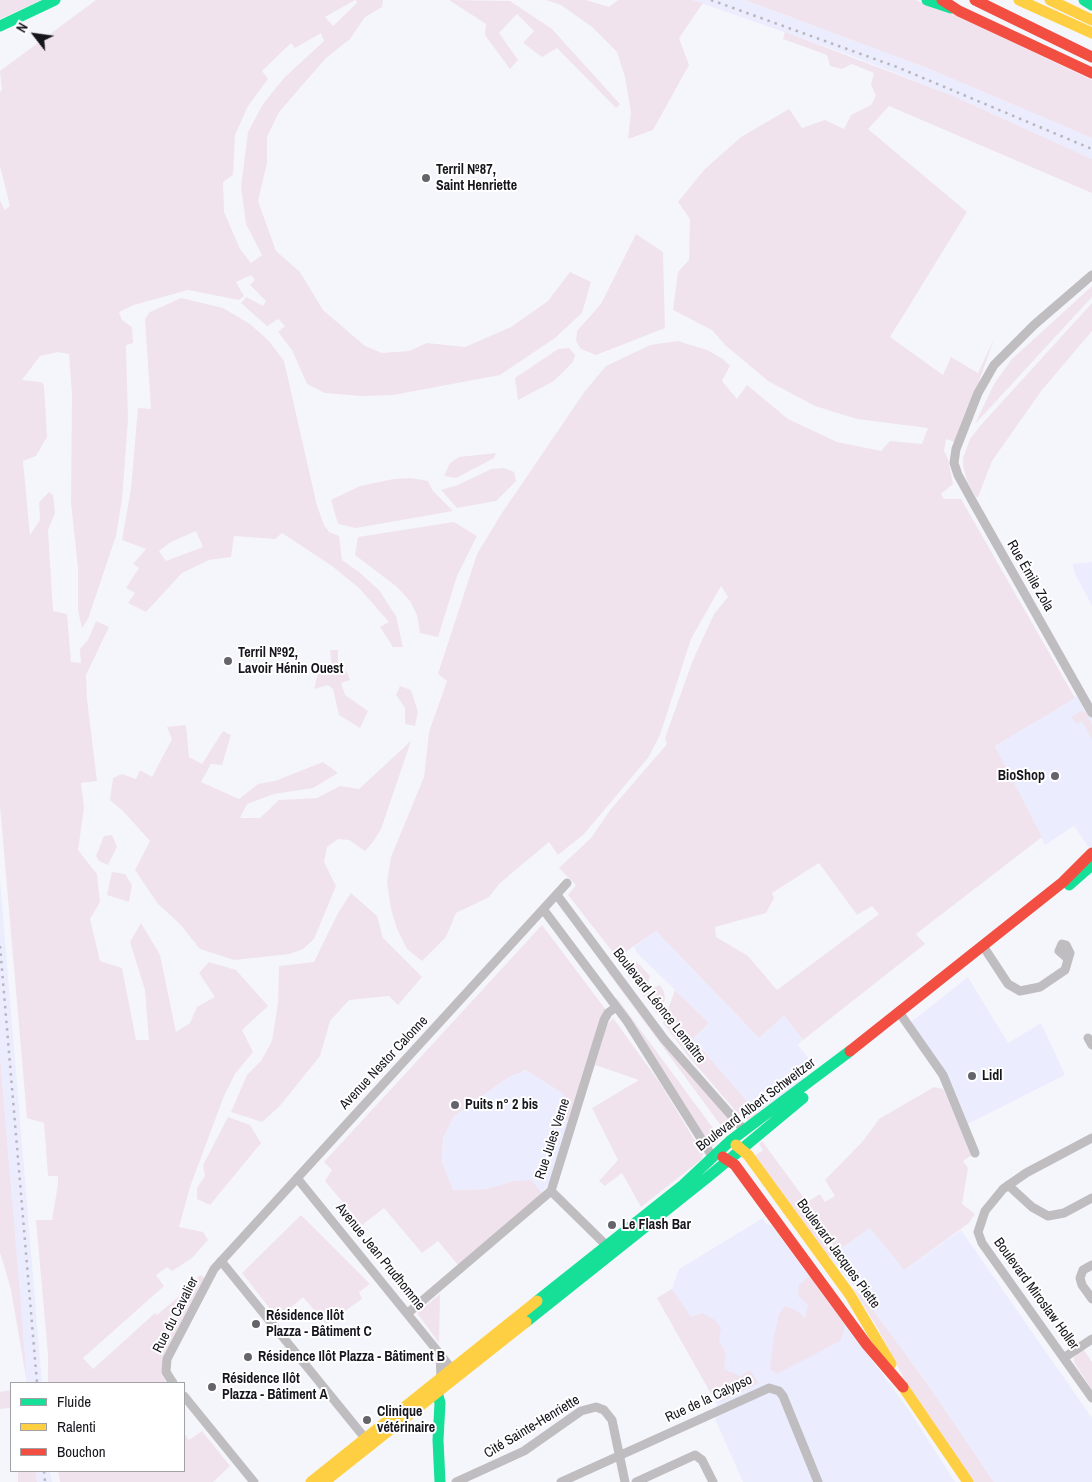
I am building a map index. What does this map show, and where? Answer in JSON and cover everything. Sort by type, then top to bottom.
[{"type":"main road","points":[[0,26],[55,0]]},
{"type":"main road","points":[[927,0],[960,11]]},
{"type":"main road","points":[[942,0],[960,11],[1092,73]]},
{"type":"main road","points":[[975,0],[1092,57]]},
{"type":"main road","points":[[1019,0],[1092,33]]},
{"type":"main road","points":[[1050,0],[1092,20]]},
{"type":"main road","points":[[1084,0],[1092,5]]},
{"type":"main road","name":"Boulevard Albert Schweitzer","points":[[984,949],[1063,882],[1092,853]]},
{"type":"main road","name":"Boulevard Albert Schweitzer","points":[[419,1401],[435,1391],[609,1249],[683,1185],[720,1158],[740,1140],[1092,865]]},
{"type":"main road","name":"Boulevard Albert Schweitzer","points":[[324,1482],[368,1442],[419,1401],[452,1369],[609,1249],[679,1199],[720,1158],[787,1101],[902,1015]]},
{"type":"main road","name":"Boulevard Jacques Piette","points":[[740,1140],[863,1315],[900,1384]]},
{"type":"main road","name":"Boulevard Jacques Piette","points":[[720,1158],[867,1345],[900,1384],[968,1482]]},
{"type":"main road","points":[[435,1391],[452,1376],[452,1369]]},
{"type":"main road","points":[[435,1391],[442,1382],[442,1378]]},
{"type":"main road","points":[[435,1391],[440,1403],[438,1422],[440,1482]]},
{"type":"main road","points":[[419,1401],[435,1414],[438,1422]]},
{"type":"main road","name":"Boulevard Albert Schweitzer","points":[[311,1482],[368,1442]]},
{"type":"street","name":"Rue Émile Zola","points":[[1092,275],[1019,339],[994,365],[978,393],[956,449],[954,463],[958,475],[1092,713]]},
{"type":"street","name":"Avenue Nestor Calonne","points":[[221,1261],[567,884]]},
{"type":"street","name":"Boulevard Léonce Lemaître","points":[[557,894],[740,1140]]},
{"type":"street","points":[[543,909],[616,1007],[720,1158]]},
{"type":"street","points":[[984,949],[1008,984],[1024,992],[1040,987],[1055,979],[1065,970],[1068,959]]},
{"type":"street","name":"Rue Jules Verne","points":[[408,1313],[551,1191],[604,1020],[608,1013],[616,1007]]},
{"type":"street","points":[[902,1015],[943,1075],[975,1153]]},
{"type":"street","points":[[1092,1138],[1008,1185],[1032,1207],[1048,1216],[1064,1213],[1092,1198]]},
{"type":"street","name":"Avenue Jean Prudhomme","points":[[297,1178],[452,1369]]},
{"type":"street","name":"Boulevard Miroslaw Holler","points":[[1008,1185],[988,1206],[978,1229],[982,1243],[1092,1398]]},
{"type":"street","points":[[551,1191],[609,1249]]},
{"type":"street","points":[[221,1261],[368,1442]]},
{"type":"street","name":"Rue du Cavalier","points":[[172,1382],[166,1372],[168,1359],[214,1269],[221,1261]]},
{"type":"street","points":[[1092,1265],[1083,1270],[1080,1280],[1092,1299]]},
{"type":"street","points":[[1064,1357],[1092,1339]]},
{"type":"street","points":[[440,1354],[442,1378]]},
{"type":"street","name":"Rue de la Calypso","points":[[561,1482],[769,1388],[779,1391],[783,1396],[818,1482]]},
{"type":"street","points":[[185,1397],[254,1482]]},
{"type":"street","name":"Cité Sainte-Henriette","points":[[456,1482],[524,1451],[589,1408],[600,1408],[612,1420],[626,1482]]},
{"type":"street","points":[[636,1482],[695,1455],[702,1460],[713,1482]]},
{"type":"shaded area","points":[[0,0],[42,0],[0,19]]},
{"type":"shaded area","points":[[96,0],[355,0],[325,17],[333,26],[357,3],[356,0],[383,0],[382,7],[365,17],[350,39],[326,58],[279,112],[267,137],[267,163],[258,201],[276,251],[300,272],[323,310],[365,346],[382,353],[409,351],[427,343],[465,347],[511,327],[548,301],[570,272],[591,282],[582,313],[555,338],[500,375],[393,395],[361,396],[325,393],[307,384],[292,350],[278,332],[285,326],[278,319],[267,326],[241,303],[246,297],[263,306],[266,301],[250,285],[255,280],[251,275],[236,282],[244,296],[239,300],[188,290],[134,305],[119,312],[122,320],[132,327],[133,343],[126,345],[128,420],[122,499],[116,536],[88,619],[82,628],[78,610],[78,569],[71,502],[72,394],[69,354],[58,352],[40,356],[22,380],[41,382],[44,385],[47,437],[36,456],[23,461],[30,535],[40,520],[39,502],[49,492],[53,495],[55,513],[48,530],[53,611],[67,614],[71,662],[81,663],[80,649],[88,640],[96,621],[109,627],[86,675],[97,781],[81,783],[84,808],[78,850],[97,874],[100,902],[90,919],[100,961],[122,968],[136,1040],[149,1040],[145,990],[130,942],[141,923],[160,955],[176,1032],[190,1023],[197,1007],[215,997],[199,973],[209,962],[236,970],[268,1006],[242,1030],[253,1052],[235,1074],[224,1096],[190,1187],[179,1227],[203,1232],[208,1240],[192,1258],[172,1271],[167,1267],[156,1275],[164,1286],[83,1358],[93,1369],[155,1313],[157,1315],[185,1291],[200,1275],[207,1279],[164,1360],[161,1374],[166,1382],[48,1382],[48,1355],[36,1220],[52,1220],[58,1176],[48,1176],[44,1123],[27,1118],[0,806],[0,201],[5,210],[10,206],[0,166],[0,92],[2,90],[0,71]],"holes":[[[321,33],[324,41],[284,78],[263,104],[248,132],[241,187],[246,224],[262,255],[251,263],[240,249],[224,212],[223,182],[233,175],[235,135],[248,106],[268,79],[262,71],[291,43],[295,48]]]},
{"type":"shaded area","points":[[449,0],[510,1],[552,29],[620,104],[616,108],[557,48],[542,57],[523,43],[534,31],[517,14],[499,33],[518,60],[510,69],[485,35],[486,24]]},
{"type":"shaded area","points":[[546,0],[586,0],[609,7],[618,0],[692,0],[703,3],[679,38],[689,65],[653,130],[628,139],[631,112],[625,77],[617,52],[592,27],[561,5]]},
{"type":"shaded area","points":[[692,0],[745,0],[927,68],[1092,138],[1092,159],[951,95],[847,54]]},
{"type":"shaded area","points":[[745,0],[915,0],[957,16],[1092,80],[1092,138],[927,68]]},
{"type":"shaded area","points":[[785,32],[951,95],[1092,159],[1092,193],[889,106],[868,129],[967,212],[890,337],[943,375],[951,357],[978,373],[994,339],[957,443],[946,439],[944,451],[948,459],[953,484],[941,494],[944,499],[961,499],[1075,698],[995,746],[1042,837],[916,934],[925,944],[803,1040],[784,1016],[759,1038],[656,931],[624,953],[612,951],[568,895],[576,885],[559,868],[591,838],[611,809],[667,744],[665,738],[693,660],[714,614],[728,597],[721,586],[691,639],[660,735],[648,758],[584,834],[558,855],[549,842],[500,883],[489,897],[456,913],[446,937],[422,961],[407,949],[397,929],[391,909],[387,883],[391,857],[424,777],[429,732],[447,681],[438,674],[477,554],[502,513],[585,391],[606,366],[650,345],[678,341],[707,350],[723,359],[730,366],[722,381],[737,399],[747,385],[788,419],[837,442],[881,451],[890,441],[922,444],[928,428],[857,419],[815,406],[768,381],[725,345],[712,330],[673,310],[678,272],[689,260],[690,219],[678,202],[704,170],[741,137],[789,109],[802,128],[825,120],[844,129],[851,115],[871,105],[876,96],[871,84],[874,73],[852,64],[842,69],[830,66],[827,55],[783,39]],"holes":[[[819,863],[857,915],[872,906],[879,914],[777,990],[748,956],[716,937],[715,927],[766,913],[774,898],[772,893]]]},
{"type":"shaded area","points":[[636,234],[663,252],[665,328],[596,355],[581,349],[576,341],[577,331],[601,304]]},
{"type":"shaded area","points":[[1092,286],[1092,297],[975,424],[994,384],[1011,360]]},
{"type":"shaded area","points":[[181,298],[223,308],[250,324],[269,341],[284,361],[317,506],[324,525],[329,532],[339,536],[342,560],[379,590],[396,616],[403,647],[393,647],[380,627],[389,622],[359,588],[332,566],[282,533],[275,539],[234,536],[231,557],[209,560],[182,573],[146,612],[128,603],[135,593],[126,588],[139,568],[133,564],[146,549],[122,540],[131,489],[138,408],[151,409],[145,319],[150,312]],"holes":[[[196,531],[203,547],[166,561],[159,551],[171,542]]]},
{"type":"shaded area","points":[[1092,303],[1092,331],[1042,390],[992,461],[978,497],[976,497],[967,481],[963,466],[963,458],[970,439]]},
{"type":"shaded area","points":[[569,348],[575,355],[573,362],[554,381],[518,400],[515,378],[558,349]]},
{"type":"shaded area","points":[[496,453],[494,458],[456,478],[444,476],[450,463],[459,457]]},
{"type":"shaded area","points":[[504,468],[514,472],[516,481],[496,501],[457,508],[441,490],[458,485],[491,469]]},
{"type":"shaded area","points":[[411,478],[428,481],[433,491],[453,511],[356,528],[338,524],[331,500],[360,486],[394,479]]},
{"type":"shaded area","points":[[454,522],[477,536],[457,576],[438,637],[420,633],[417,615],[410,601],[397,587],[355,555],[358,537]]},
{"type":"shaded area","points":[[1092,562],[1092,606],[1074,572],[1073,564]]},
{"type":"shaded area","points":[[330,650],[338,650],[338,664],[347,672],[350,680],[341,683],[345,695],[368,711],[360,728],[339,715],[333,689],[328,685],[314,689],[319,669],[333,672]]},
{"type":"shaded area","points":[[400,686],[411,690],[418,712],[415,726],[405,724],[405,708],[396,695]]},
{"type":"shaded area","points":[[1081,693],[1092,713],[1092,852],[1074,826],[1045,845],[995,746]]},
{"type":"shaded area","points":[[1081,711],[1086,712],[1092,725],[1092,739],[1082,721],[1077,724],[1071,717]]},
{"type":"shaded area","points":[[186,725],[189,757],[202,764],[223,731],[231,735],[222,765],[211,764],[201,782],[239,799],[258,784],[275,781],[323,762],[338,773],[313,788],[274,794],[247,804],[240,818],[260,818],[279,800],[317,798],[340,786],[359,789],[411,741],[381,829],[373,842],[365,851],[349,840],[338,839],[327,847],[324,862],[336,886],[314,939],[303,949],[290,954],[234,960],[200,949],[180,924],[158,904],[135,870],[150,841],[123,811],[110,800],[113,778],[122,774],[136,779],[140,770],[152,777],[172,739],[167,727]]},
{"type":"shaded area","points":[[112,835],[117,847],[108,865],[99,861],[96,856],[104,836]]},
{"type":"shaded area","points":[[112,872],[125,874],[132,885],[129,902],[107,895]]},
{"type":"shaded area","points":[[0,880],[42,1382],[27,1382],[0,1056]]},
{"type":"shaded area","points":[[351,893],[377,916],[383,938],[422,977],[398,1005],[389,996],[349,1000],[330,1021],[320,1056],[279,1107],[262,1122],[231,1112],[247,1075],[261,1061],[272,1041],[278,1003],[279,966],[314,962],[338,913]]},
{"type":"shaded area","points":[[542,925],[606,1010],[569,1121],[559,1119],[564,1094],[526,1070],[509,1077],[454,1116],[443,1139],[442,1162],[453,1190],[486,1189],[514,1181],[531,1180],[542,1193],[458,1265],[438,1241],[422,1253],[384,1208],[362,1225],[325,1181],[332,1170],[324,1162]]},
{"type":"shaded area","points":[[656,931],[759,1038],[784,1016],[803,1040],[798,1045],[815,1066],[802,1076],[804,1079],[759,1115],[693,1039],[709,1023],[637,953],[634,947]]},
{"type":"shaded area","points":[[629,960],[637,962],[650,976],[648,982],[653,988],[660,985],[664,992],[665,999],[658,1015],[634,983],[638,980],[636,976],[631,979],[624,970]]},
{"type":"shaded area","points":[[609,969],[736,1126],[727,1134],[607,971]]},
{"type":"shaded area","points":[[968,977],[1008,1043],[1041,1023],[1065,1075],[968,1124],[952,1085],[911,1022]]},
{"type":"shaded area","points":[[675,990],[709,1023],[693,1039],[759,1115],[748,1120],[740,1116],[689,1057],[663,1023]]},
{"type":"shaded area","points":[[617,998],[721,1139],[711,1148],[614,1000]]},
{"type":"shaded area","points":[[613,1018],[660,1083],[703,1154],[702,1159],[641,1207],[622,1173],[605,1186],[599,1181],[618,1160],[592,1108],[639,1080],[595,1065],[606,1021],[610,1022]]},
{"type":"shaded area","points":[[0,1056],[27,1382],[11,1290],[0,1252]]},
{"type":"shaded area","points":[[527,1070],[565,1094],[560,1118],[569,1121],[550,1182],[542,1193],[514,1181],[486,1189],[453,1190],[442,1162],[443,1139],[454,1116],[509,1077]]},
{"type":"shaded area","points":[[934,1087],[943,1089],[972,1155],[963,1161],[968,1168],[962,1204],[975,1214],[969,1223],[904,1270],[870,1228],[829,1257],[754,1156],[763,1150],[759,1144],[762,1141],[807,1202],[820,1194],[825,1202],[835,1196],[825,1180],[863,1141],[879,1119]]},
{"type":"shaded area","points":[[228,1117],[250,1125],[261,1143],[210,1205],[197,1199],[197,1188],[205,1176],[203,1165]]},
{"type":"shaded area","points":[[301,1215],[370,1284],[359,1292],[362,1299],[326,1324],[303,1297],[278,1319],[242,1273]]},
{"type":"shaded area","points":[[763,1218],[766,1224],[772,1225],[909,1410],[955,1482],[743,1482],[715,1419],[717,1404],[657,1298],[672,1289],[679,1269]]},
{"type":"shaded area","points":[[870,1227],[904,1270],[961,1230],[1092,1418],[1092,1482],[994,1482],[926,1382],[865,1299],[829,1257]]},
{"type":"shaded area","points":[[810,1276],[844,1324],[844,1331],[840,1341],[777,1374],[770,1369],[779,1314],[785,1306],[796,1310],[805,1318],[808,1305],[798,1296],[799,1285]]},
{"type":"shaded area","points":[[853,1288],[865,1299],[926,1382],[994,1482],[974,1482],[906,1382],[878,1329]]},
{"type":"shaded area","points":[[672,1289],[691,1317],[702,1313],[715,1320],[721,1328],[719,1340],[726,1354],[724,1369],[740,1376],[750,1370],[759,1383],[722,1401],[714,1399],[657,1298]]},
{"type":"shaded area","points":[[440,1294],[439,1343],[417,1313]]},
{"type":"shaded area","points":[[1083,1349],[1092,1362],[1092,1390],[1074,1362],[1074,1357]]},
{"type":"shaded area","points":[[10,1390],[10,1408],[0,1409],[0,1392]]},
{"type":"shaded area","points":[[202,1431],[230,1466],[213,1482],[60,1482],[58,1472],[185,1472],[185,1434],[189,1440]]},
{"type":"shaded area","points":[[18,1472],[36,1472],[37,1482],[18,1482]]},
{"type":"shaded area","points":[[36,1472],[50,1472],[52,1482],[37,1482]]},
{"type":"railway","points":[[711,0],[897,67],[1092,149]]},
{"type":"railway","points":[[0,946],[37,1382]]},
{"type":"railway","points":[[44,1472],[45,1482]]},
{"type":"traffic: fast","points":[[0,26],[55,0]]},
{"type":"traffic: fast","points":[[927,0],[951,8]]},
{"type":"traffic: fast","points":[[1084,0],[1092,5]]},
{"type":"traffic: fast","points":[[1069,885],[1092,865]]},
{"type":"traffic: fast","points":[[537,1301],[683,1185],[730,1141],[850,1051]]},
{"type":"traffic: fast","points":[[526,1322],[708,1177],[803,1098]]},
{"type":"traffic: fast","points":[[437,1392],[440,1403],[438,1440],[440,1482]]},
{"type":"traffic: slow","points":[[1019,0],[1092,33]]},
{"type":"traffic: slow","points":[[1050,0],[1092,20]]},
{"type":"traffic: slow","points":[[736,1145],[748,1155],[850,1295],[891,1364]]},
{"type":"traffic: slow","points":[[311,1482],[537,1301]]},
{"type":"traffic: slow","points":[[324,1482],[526,1322]]},
{"type":"traffic: slow","points":[[903,1387],[968,1482]]},
{"type":"traffic: jam","points":[[942,0],[959,11],[1092,73]]},
{"type":"traffic: jam","points":[[975,0],[1092,57]]},
{"type":"traffic: jam","points":[[850,1051],[1063,882],[1092,853]]},
{"type":"traffic: jam","points":[[723,1157],[735,1165],[867,1345],[903,1387]]},
{"type":"place","name":"Terril №87, Saint Henriette","points":[[426,178]]},
{"type":"place","name":"Terril №92, Lavoir Hénin Ouest","points":[[228,661]]},
{"type":"place","name":"BioShop","points":[[1055,776]]},
{"type":"place","name":"Lidl","points":[[972,1076]]},
{"type":"place","name":"Puits n° 2 bis","points":[[455,1105]]},
{"type":"place","name":"Le Flash Bar","points":[[612,1225]]},
{"type":"place","name":"Résidence Ilôt Plazza - Bâtiment C","points":[[256,1324]]},
{"type":"place","name":"Résidence Ilôt Plazza - Bâtiment B","points":[[248,1357]]},
{"type":"place","name":"Résidence Ilôt Plazza - Bâtiment A","points":[[212,1387]]},
{"type":"place","name":"Clinique vétérinaire","points":[[367,1420]]}]
